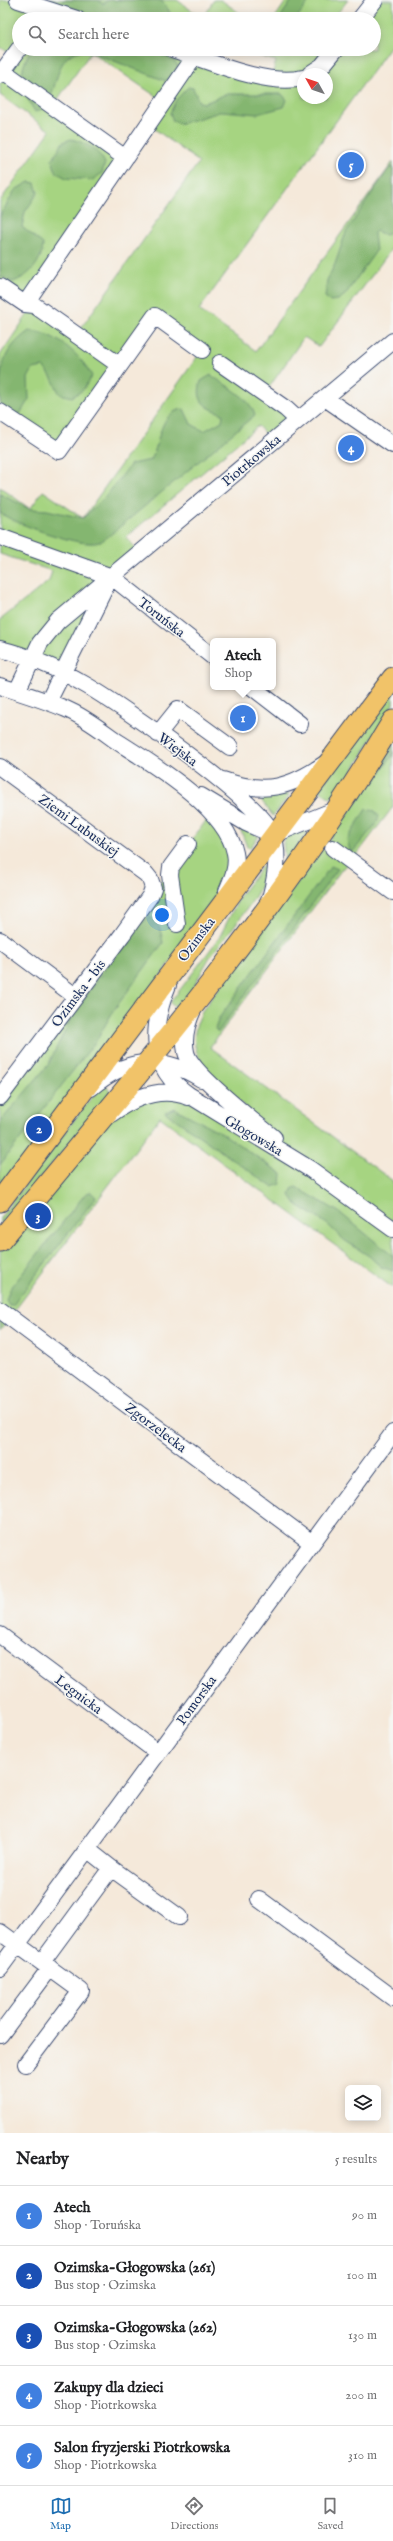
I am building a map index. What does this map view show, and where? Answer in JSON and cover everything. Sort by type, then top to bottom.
[{"type":"main road","name":"Ozimska","points":[[0,1201],[273,835],[393,678]]},
{"type":"main road","points":[[0,1241],[98,1123],[156,1059],[339,809],[393,721]]},
{"type":"street","points":[[21,0],[48,10]]},
{"type":"street","points":[[366,12],[376,0]]},
{"type":"street","points":[[14,56],[2,73],[124,157]]},
{"type":"street","points":[[25,304],[124,157],[195,56],[268,79],[290,81],[297,79]]},
{"type":"street","points":[[319,68],[330,56]]},
{"type":"street","points":[[0,287],[25,304],[34,305],[119,365]]},
{"type":"street","points":[[0,412],[59,451],[155,316],[202,350]]},
{"type":"street","name":"Piotrkowska","points":[[17,692],[31,659],[40,643],[58,621],[393,341]]},
{"type":"street","points":[[220,363],[286,409],[298,420]]},
{"type":"street","points":[[325,398],[393,445]]},
{"type":"street","points":[[0,537],[110,578]]},
{"type":"street","name":"Piotrkowska","points":[[48,702],[61,672],[88,625],[110,578]]},
{"type":"street","name":"Toruńska","points":[[110,578],[210,655]]},
{"type":"street","name":"Wiejska","points":[[0,649],[31,659],[61,672],[99,693],[216,777],[256,811],[273,835],[276,863],[271,892],[266,909]]},
{"type":"street","name":"Wiejska","points":[[0,686],[48,702],[86,720],[176,780],[211,814],[232,844],[236,862],[234,873],[221,905]]},
{"type":"street","points":[[256,690],[300,724]]},
{"type":"street","points":[[158,734],[178,709],[230,747]]},
{"type":"street","points":[[216,777],[241,786],[276,788],[308,774],[335,755]]},
{"type":"street","name":"Ziemi Lubuskiej","points":[[0,767],[146,874],[150,879],[153,888]]},
{"type":"street","points":[[176,780],[246,823],[273,835],[339,809]]},
{"type":"street","points":[[177,924],[169,884],[172,867],[188,844]]},
{"type":"street","points":[[333,848],[393,892]]},
{"type":"street","points":[[153,888],[169,884]]},
{"type":"street","name":"Ozimska - bis","points":[[0,1097],[150,896],[153,888]]},
{"type":"street","points":[[68,1110],[93,1087],[121,1068],[156,1059],[156,1030],[160,1004],[172,977],[198,936]]},
{"type":"street","points":[[0,940],[75,996]]},
{"type":"street","name":"Głogowska","points":[[196,1004],[186,1032],[186,1053],[200,1073],[310,1169]]},
{"type":"street","name":"Głogowska","points":[[156,1059],[190,1073],[224,1095]]},
{"type":"street","name":"Głogowska","points":[[156,1059],[172,1083],[199,1102],[310,1169],[393,1228]]},
{"type":"street","name":"Głogowska","points":[[98,1123],[125,1104],[156,1093],[178,1094],[199,1102]]},
{"type":"street","name":"Zgorzelecka","points":[[0,1310],[312,1543]]},
{"type":"street","name":"Pomorska","points":[[0,1968],[393,1433]]},
{"type":"street","name":"Legnicka","points":[[0,1635],[158,1752]]},
{"type":"street","points":[[87,1849],[179,1917]]},
{"type":"street","points":[[0,2035],[111,1868]]},
{"type":"street","points":[[259,1899],[393,1998]]},
{"type":"street","points":[[0,1932],[81,1991],[26,2064]]},
{"type":"green space","points":[[0,0],[177,0],[194,12],[12,12],[12,55],[0,47]]},
{"type":"green space","points":[[63,0],[98,0],[103,4],[108,0],[159,0],[164,3],[170,12],[73,12],[64,9]]},
{"type":"green space","points":[[214,0],[221,0],[238,12],[206,12]]},
{"type":"green space","points":[[287,0],[348,0],[339,12],[279,12]]},
{"type":"green space","points":[[292,0],[310,0],[301,12],[284,12]]},
{"type":"green space","points":[[375,0],[393,0],[393,43],[199,310],[256,351],[393,162],[393,247],[319,347],[304,337],[268,389],[301,415],[272,442],[258,426],[126,537],[140,553],[109,579],[61,672],[0,649],[0,620],[49,581],[52,571],[0,554],[0,487],[30,509],[43,491],[83,518],[202,350],[155,316],[59,451],[0,412],[0,355],[34,305],[76,335],[199,162],[148,124],[163,101],[97,56],[209,56],[271,79],[276,61],[259,56],[381,56],[381,12],[366,12]]},
{"type":"green space","points":[[14,56],[88,56],[53,106],[124,157],[25,304],[0,287],[0,201],[50,131],[0,95],[0,75]]},
{"type":"green space","points":[[28,56],[70,56],[62,65],[50,98],[44,107],[35,112],[23,87],[22,74]]},
{"type":"green space","points":[[101,56],[167,57],[178,65],[176,72],[166,81]]},
{"type":"green space","points":[[188,87],[193,88],[199,102],[205,103],[226,94],[282,94],[287,100],[284,107],[257,114],[223,111],[180,124],[173,121],[170,113],[176,100]]},
{"type":"green space","points":[[71,139],[82,142],[91,147],[99,154],[105,163],[102,173],[93,180],[66,178],[56,172],[52,160],[63,142]]},
{"type":"green space","points":[[393,167],[393,232],[385,235],[376,231],[374,233],[376,251],[345,295],[338,300],[330,301],[325,297],[327,280],[335,264],[346,232],[389,168]]},
{"type":"green space","points":[[29,182],[35,183],[38,193],[25,212],[22,227],[43,244],[42,251],[34,268],[13,282],[0,276],[0,216],[15,190]]},
{"type":"green space","points":[[29,331],[48,335],[66,346],[81,360],[92,376],[83,390],[72,397],[60,394],[51,377],[43,367],[33,369],[28,378],[29,399],[20,414],[12,414],[0,403],[0,380],[7,354],[12,346]]},
{"type":"green space","points":[[211,375],[243,397],[255,415],[104,539],[94,543],[74,541],[32,528],[0,513],[0,494],[30,509],[47,510],[83,518],[107,495],[131,464],[151,460],[165,421],[176,411],[184,409],[191,424],[204,431],[222,421],[223,414],[211,409],[203,403],[199,394],[201,381]]},
{"type":"green space","points":[[393,691],[393,704],[341,790],[331,798],[318,790]]},
{"type":"green space","points":[[393,721],[393,807],[355,857],[342,869],[210,1047],[393,1181],[393,1288],[160,1117],[0,1330],[0,1241],[120,1106],[176,1094],[308,1167],[208,1072],[198,1056],[194,1041],[196,1026],[204,1008],[342,822],[369,782],[368,763]]},
{"type":"green space","points":[[393,741],[393,754],[373,784],[371,778]]},
{"type":"green space","points":[[287,793],[289,796],[273,816],[261,800],[262,797]]},
{"type":"green space","points":[[366,809],[375,811],[379,816],[377,823],[351,854],[347,840]]},
{"type":"green space","points":[[211,814],[226,833],[234,873],[0,1201],[0,1097]]},
{"type":"green space","points":[[242,828],[259,836],[250,848],[247,847],[241,831]]},
{"type":"green space","points":[[305,830],[308,833],[285,862],[283,842],[289,834]]},
{"type":"green space","points":[[264,864],[265,873],[262,884],[255,897],[210,957],[179,1011],[170,1003],[219,938],[240,896]]},
{"type":"green space","points":[[331,866],[338,869],[218,1032],[215,1029],[219,1018]]},
{"type":"green space","points":[[150,917],[160,928],[163,943],[114,1010],[96,1041],[0,1165],[0,1122],[48,1065],[72,1016],[134,928]]},
{"type":"green space","points":[[104,1085],[113,1093],[0,1224],[0,1218],[87,1103]]},
{"type":"green space","points":[[174,1108],[222,1133],[282,1174],[281,1184],[272,1187],[165,1112]]},
{"type":"green space","points":[[296,1187],[339,1212],[393,1256],[393,1271],[381,1267],[369,1256],[344,1240],[327,1224],[296,1204],[290,1195],[292,1189]]},
{"type":"green space","points":[[91,1192],[96,1197],[13,1305],[9,1305],[6,1300],[10,1289],[86,1193]]},
{"type":"place","name":"Salon fryzjerski Piotrkowska","points":[[351,165]]},
{"type":"place","name":"Zakupy dla dzieci","points":[[351,448]]},
{"type":"place","name":"Atech","points":[[243,718]]},
{"type":"place","name":"Ozimska-Głogowska (261)","points":[[39,1129]]},
{"type":"place","name":"Ozimska-Głogowska (262)","points":[[38,1216]]}]
